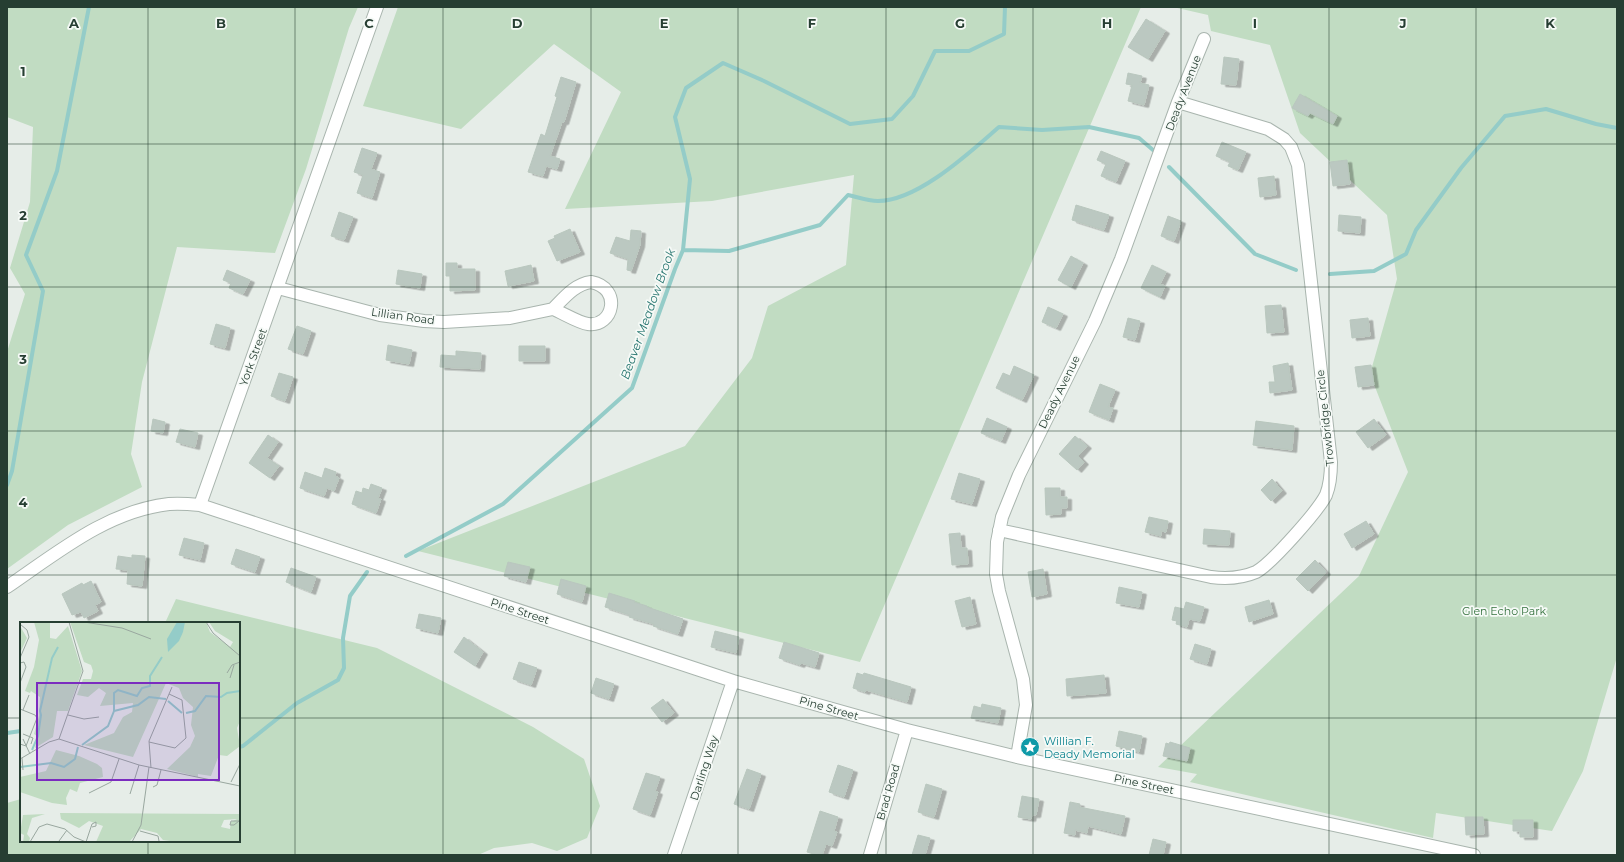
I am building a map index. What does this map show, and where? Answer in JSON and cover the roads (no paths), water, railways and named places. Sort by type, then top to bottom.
[{"type":"street","name":"York Street","points":[[200,504],[377,7]]},
{"type":"street","name":"Deady Avenue","points":[[1017,757],[1026,705],[1025,691],[1020,666],[999,591],[996,557],[999,530],[1016,482],[1095,321],[1121,259],[1178,102],[1204,39]]},
{"type":"street","name":"Trowbridge Circle","points":[[999,530],[1211,577],[1230,578],[1248,574],[1265,566],[1317,509],[1325,496],[1330,476],[1330,462],[1296,156],[1284,139],[1268,129],[1178,102]]},
{"type":"street","points":[[583,283],[598,283],[609,293],[611,300],[611,308],[608,314],[603,320],[596,324],[589,325],[582,323],[567,314],[554,309],[577,286],[583,283]]},
{"type":"street","name":"Lillian Road","points":[[278,288],[380,315],[424,321],[444,322],[510,318],[554,309]]},
{"type":"street","points":[[7,587],[88,532],[124,515],[147,508],[170,504],[200,504]]},
{"type":"street","name":"Pine Street","points":[[200,504],[732,681],[907,730],[1017,757],[1474,855]]},
{"type":"street","name":"Darling Way","points":[[674,855],[732,681]]},
{"type":"street","name":"Brad Road","points":[[870,855],[907,730]]},
{"type":"waterway","points":[[7,485],[12,471],[43,291],[26,255],[57,171],[89,7]]},
{"type":"waterway","name":"Beaver Meadow Brook","points":[[406,556],[503,504],[632,388],[683,250],[690,179],[675,117],[686,88],[723,63],[764,81],[850,124],[892,119],[913,96],[935,51],[969,51],[1004,34],[1005,7]]},
{"type":"waterway","points":[[1330,274],[1374,271],[1406,254],[1416,230],[1461,168],[1505,116],[1546,109],[1596,124],[1617,128]]},
{"type":"waterway","points":[[683,250],[729,251],[820,225],[848,195],[866,200],[878,201],[893,199],[910,193],[943,173],[999,127],[1042,130],[1089,127],[1139,138],[1153,150]]},
{"type":"waterway","points":[[1169,167],[1255,254],[1296,270]]},
{"type":"waterway","name":"Beaver Meadow Brook","points":[[240,747],[243,746],[297,703],[338,680],[344,668],[343,638],[350,596],[367,572]]},
{"type":"waterway","name":"Beaver Meadow Brook","points":[[7,733],[20,731]]},
{"type":"place","name":"Willian F. Deady Memorial","points":[[1030,747]]},
{"type":"park label","name":"Glen Echo Park","points":[[1504,611]]}]
